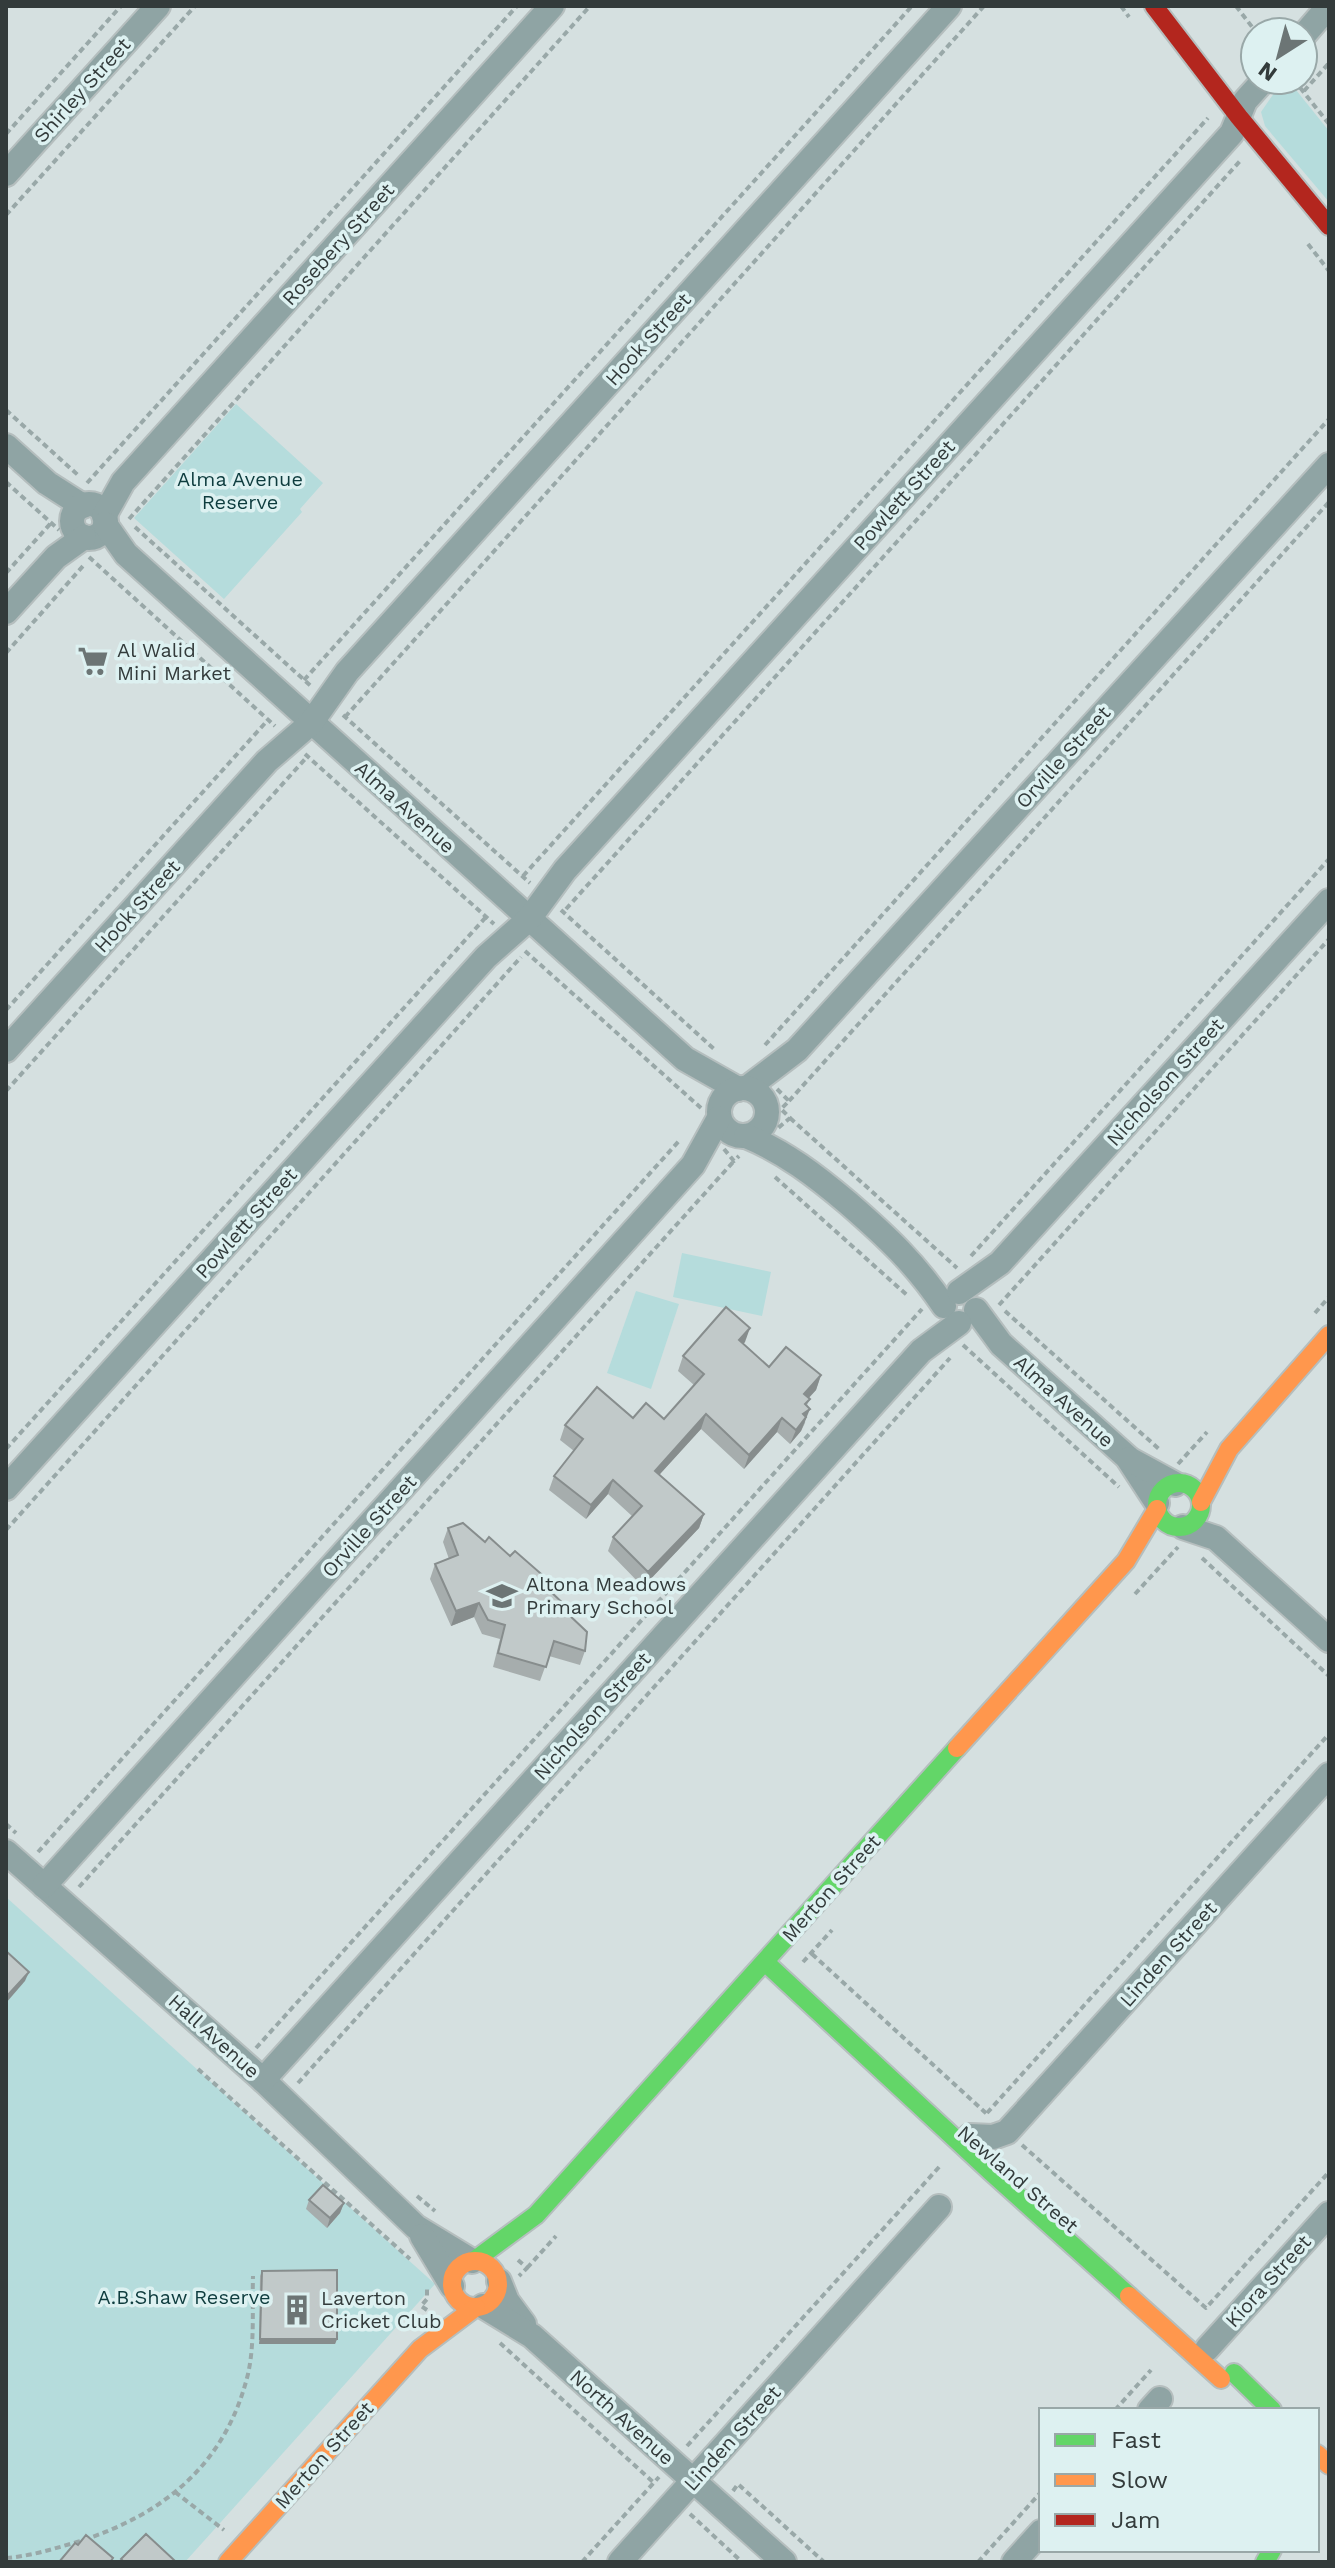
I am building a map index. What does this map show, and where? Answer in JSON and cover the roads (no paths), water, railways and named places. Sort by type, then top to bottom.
[{"type":"main road","points":[[1154,6],[1239,117],[1329,226]]},
{"type":"main road","points":[[1229,1449],[1178,1478],[1162,1491],[1157,1506],[1162,1520],[1182,1532],[1196,1519],[1229,1449],[1329,1335]]},
{"type":"main road","points":[[1178,1478],[1195,1490],[1201,1504]]},
{"type":"main road","name":"Merton Street","points":[[420,2349],[452,2288],[455,2272],[536,2215],[1126,1561],[1157,1506]]},
{"type":"main road","name":"Merton Street","points":[[1126,1561],[1158,1541],[1182,1532]]},
{"type":"main road","name":"Newland Street","points":[[765,1962],[991,2172],[1227,2376]]},
{"type":"main road","name":"Newland Street","points":[[792,1986],[1005,2166],[1207,2349],[1227,2376]]},
{"type":"main road","name":"Merton Street","points":[[228,2562],[420,2349],[493,2299],[536,2215]]},
{"type":"main road","points":[[474,2260],[493,2268],[509,2269]]},
{"type":"main road","points":[[452,2288],[463,2304],[479,2307]]},
{"type":"main road","points":[[1227,2376],[1251,2408]]},
{"type":"main road","points":[[1227,2376],[1269,2408]]},
{"type":"street","name":"Shirley Street","points":[[6,174],[158,6]]},
{"type":"street","name":"Rosebery Street","points":[[6,612],[552,6]]},
{"type":"street","name":"Hook Street","points":[[6,1050],[949,6]]},
{"type":"street","name":"Powlett Street","points":[[6,1488],[1232,133],[1250,96]]},
{"type":"street","name":"Alma Avenue","points":[[6,446],[86,523],[126,554],[685,1059],[747,1125],[806,1168],[890,1239],[919,1270],[1127,1457],[1157,1506]]},
{"type":"street","name":"Orville Street","points":[[44,1886],[693,1165],[747,1125],[797,1050],[1329,465]]},
{"type":"street","name":"Nicholson Street","points":[[263,2080],[1329,901]]},
{"type":"street","name":"Orville Street","points":[[747,1125],[725,1096],[742,1089],[797,1050]]},
{"type":"street","name":"Alma Avenue","points":[[685,1059],[759,1095],[747,1125]]},
{"type":"street","name":"Alma Avenue","points":[[1127,1457],[1178,1478]]},
{"type":"street","points":[[1201,1504],[1216,1538],[1329,1640]]},
{"type":"street","points":[[1182,1532],[1216,1538]]},
{"type":"street","name":"Linden Street","points":[[1007,2132],[1329,1775]]},
{"type":"street","name":"Hall Avenue","points":[[6,1852],[263,2080],[416,2227],[474,2260]]},
{"type":"street","points":[[970,2136],[993,2137],[1007,2132]]},
{"type":"street","points":[[1005,2166],[1007,2132]]},
{"type":"street","name":"Linden Street","points":[[620,2562],[939,2207]]},
{"type":"street","name":"Kiora Street","points":[[1207,2349],[1329,2214]]},
{"type":"street","name":"Hall Avenue","points":[[416,2227],[452,2288]]},
{"type":"street","name":"North Avenue","points":[[509,2269],[507,2301],[532,2336],[784,2562]]},
{"type":"street","name":"North Avenue","points":[[479,2307],[532,2336]]},
{"type":"street","points":[[1014,2562],[1039,2534]]},
{"type":"place","name":"Al Walid Mini Market","points":[[93,661]]},
{"type":"place","name":"Altona Meadows Primary School","points":[[502,1596]]},
{"type":"place","name":"Laverton Cricket Club","points":[[297,2310]]},
{"type":"park label","name":"Alma Avenue Reserve","points":[[240,490]]},
{"type":"park label","name":"A.B.Shaw Reserve","points":[[184,2297]]}]
